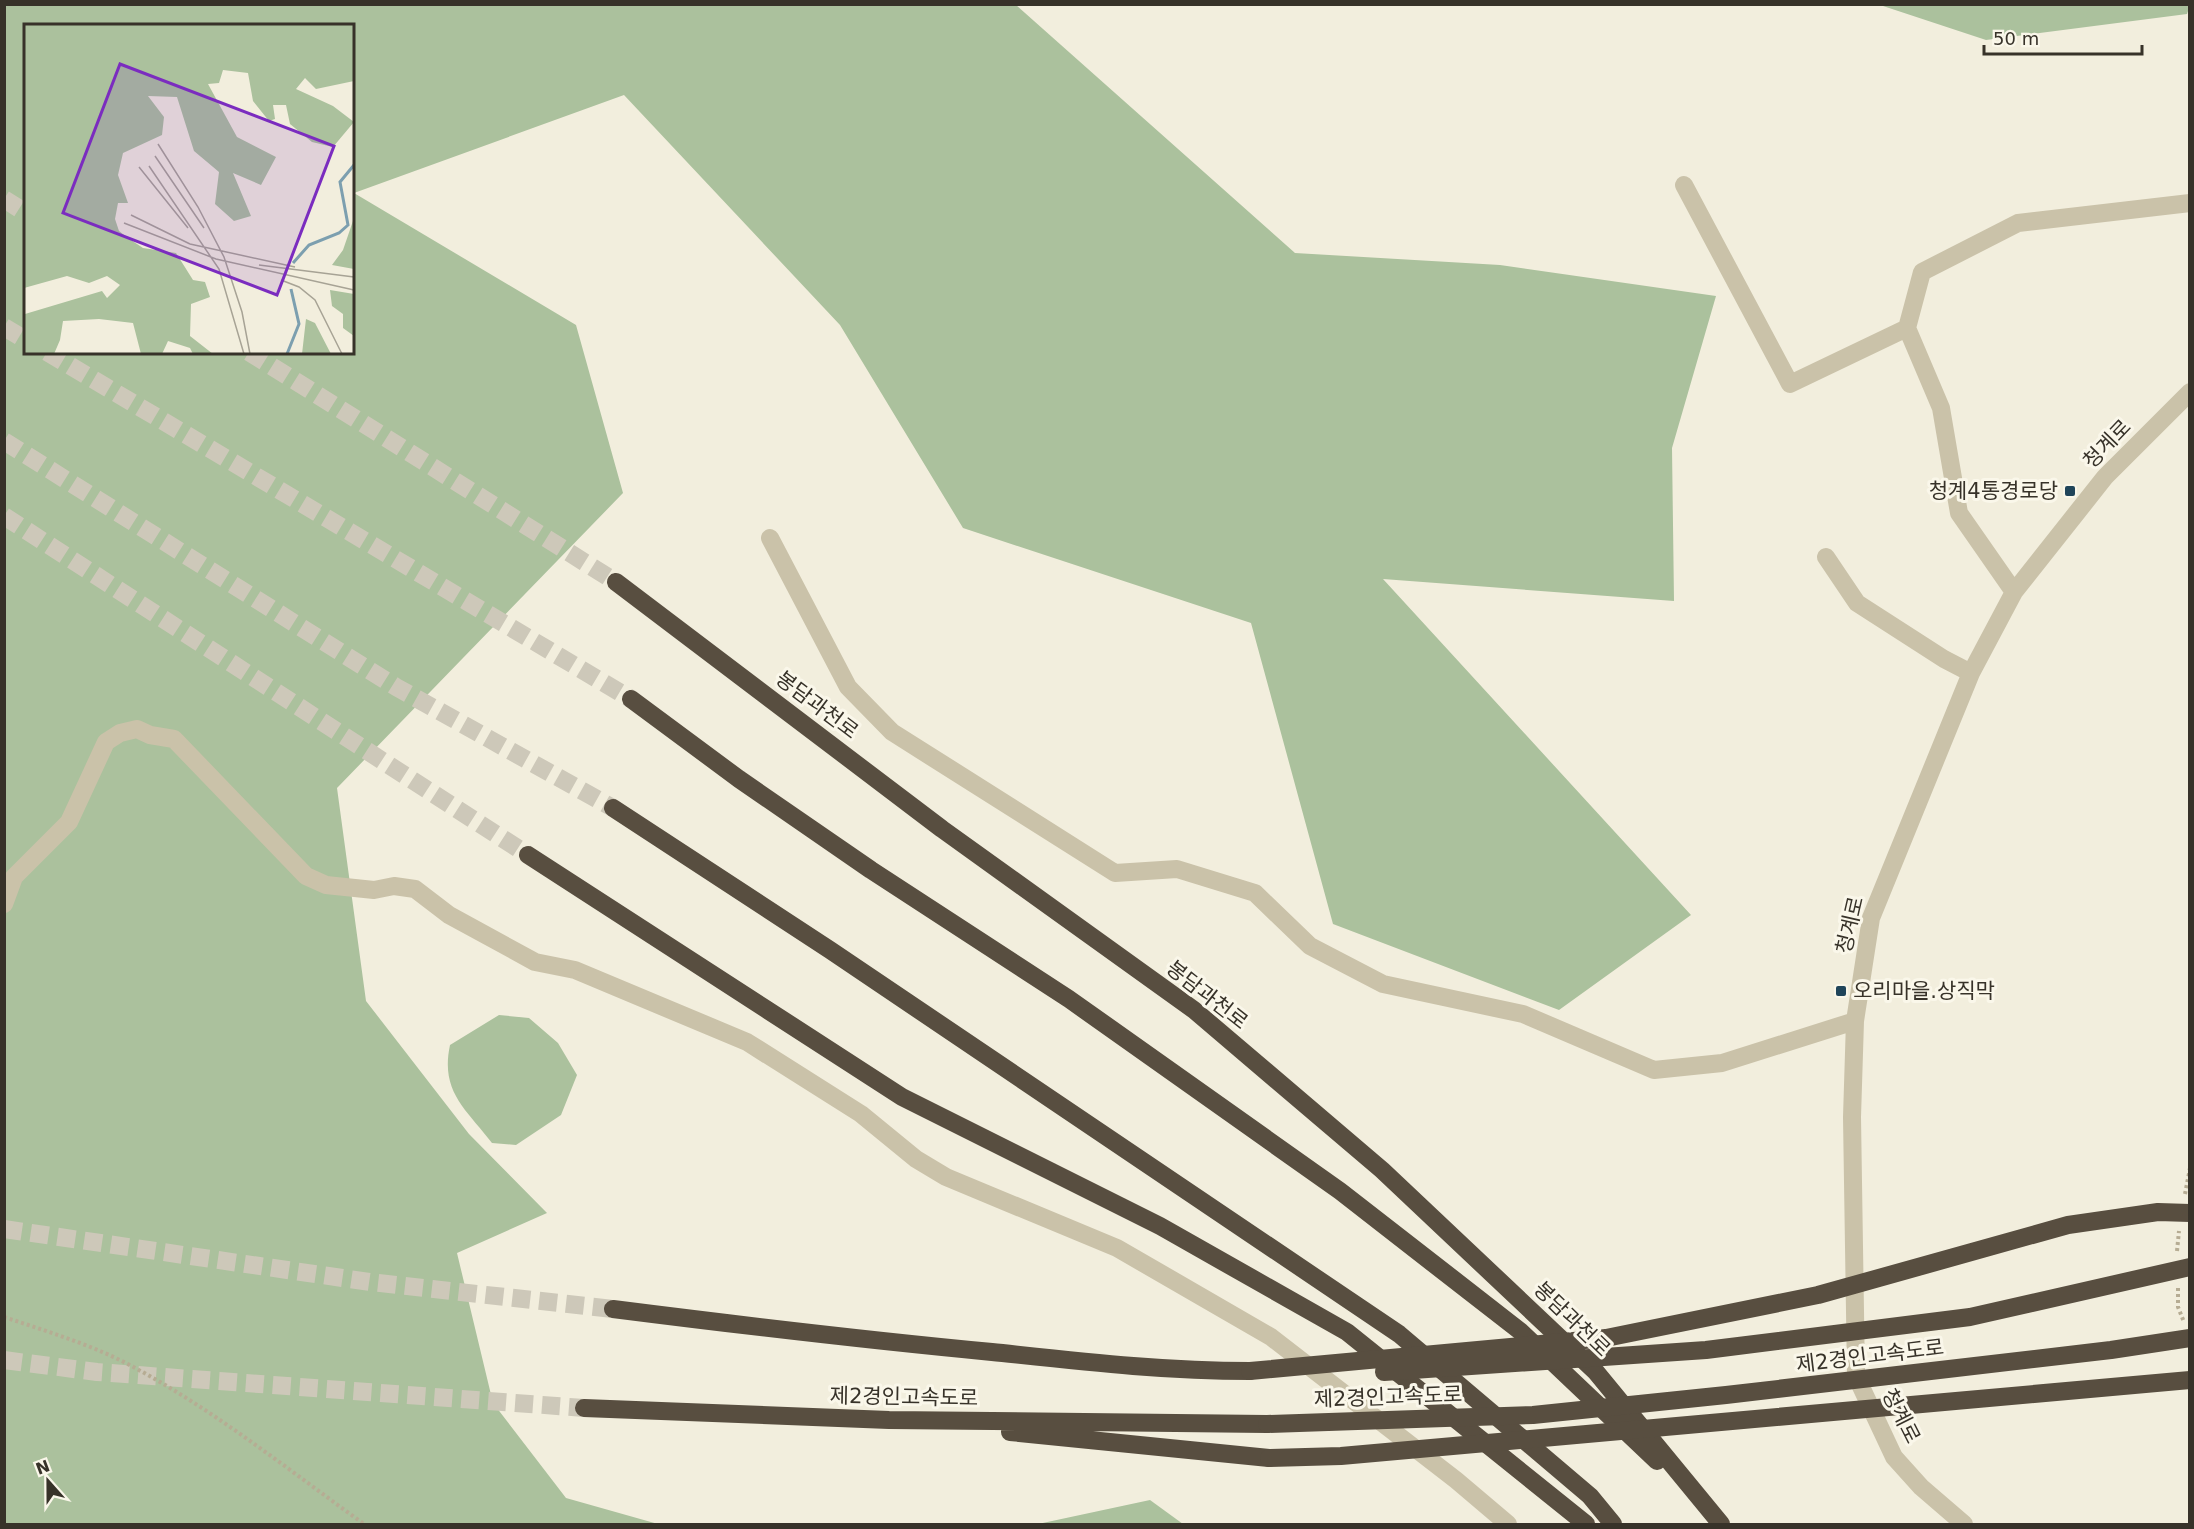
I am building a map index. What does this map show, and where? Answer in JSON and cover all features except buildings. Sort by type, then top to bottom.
[{"type":"highway","name":"봉담과천로","points":[[616,582],[942,829],[1194,1010],[1355,1147],[1596,1372],[1715,1518]]},
{"type":"highway","name":"봉담과천로","points":[[631,699],[748,785],[871,870],[1068,999],[1340,1191],[1520,1331],[1715,1518]]},
{"type":"highway","points":[[613,808],[850,963],[1399,1334],[1590,1496],[1613,1524]]},
{"type":"highway","points":[[528,855],[902,1096],[1160,1226],[1347,1332],[1586,1524]]},
{"type":"highway","points":[[1250,1371],[1606,1338],[1818,1295],[2068,1225],[2158,1212],[2190,1213]]},
{"type":"highway","name":"제2경인고속도로","points":[[613,1309],[833,1336],[1120,1365],[1201,1371],[1358,1373],[1706,1350],[1970,1317],[2190,1267]]},
{"type":"highway","name":"제2경인고속도로","points":[[584,1408],[889,1420],[1267,1424],[1544,1414],[2088,1353],[2190,1338]]},
{"type":"highway","points":[[889,1420],[1269,1458],[1341,1456],[2190,1380]]},
{"type":"street","points":[[1684,185],[1790,384],[1906,328]]},
{"type":"street","points":[[2014,592],[1959,513],[1941,408],[1906,328],[1922,272],[2018,223],[2190,203]]},
{"type":"street","name":"청계로","points":[[1964,1524],[1921,1487],[1894,1457],[1856,1376],[1852,1117],[1855,1021],[1870,918],[1971,673],[2014,592],[2105,477],[2190,392]]},
{"type":"street","points":[[771,538],[848,687],[892,732],[1115,873],[1177,869],[1255,893],[1310,946],[1383,984],[1523,1014],[1654,1070],[1722,1063],[1855,1021]]},
{"type":"street","points":[[1826,557],[1857,603],[1944,659],[1971,673]]},
{"type":"street","points":[[4,904],[14,877],[69,822],[106,742],[120,733],[137,729],[150,735],[174,739],[306,876],[326,885],[374,890],[394,886],[415,889],[449,915],[535,962],[575,970],[747,1042],[861,1114],[916,1159],[946,1177],[1117,1248],[1271,1337],[1456,1480],[1508,1524]]},
{"type":"path","points":[[4,1317],[108,1355],[137,1369],[229,1425],[364,1524]]},
{"type":"green space","points":[[5,5],[1016,5],[1295,253],[1500,265],[1716,296],[1672,448],[1674,601],[1383,579],[1691,915],[1559,1010],[1333,924],[1251,623],[963,528],[840,325],[624,95],[354,193],[576,325],[623,493],[337,788],[366,1001],[469,1134],[547,1213],[457,1253],[493,1403],[566,1498],[658,1524],[5,1524]]},
{"type":"green space","points":[[1880,5],[2190,5],[2187,14],[1986,40]]},
{"type":"green space","points":[[499,1015],[529,1018],[558,1043],[577,1075],[561,1115],[516,1145],[492,1143],[458,1099],[449,1075],[450,1045]]},
{"type":"green space","points":[[1150,1500],[1183,1524],[1038,1524]]},
{"type":"tunnel","points":[[4,199],[24,212]]},
{"type":"tunnel","points":[[4,327],[24,339]]},
{"type":"tunnel","points":[[50,354],[631,699]]},
{"type":"tunnel","points":[[252,354],[616,582]]},
{"type":"tunnel","points":[[4,441],[396,687],[613,808]]},
{"type":"tunnel","points":[[4,516],[528,855]]},
{"type":"tunnel","points":[[4,1229],[370,1282],[613,1309]]},
{"type":"tunnel","points":[[4,1360],[97,1372],[584,1408]]},
{"type":"place","name":"청계4통경로당","points":[[2070,491]]},
{"type":"place","name":"오리마을.상직막","points":[[1841,991]]}]
